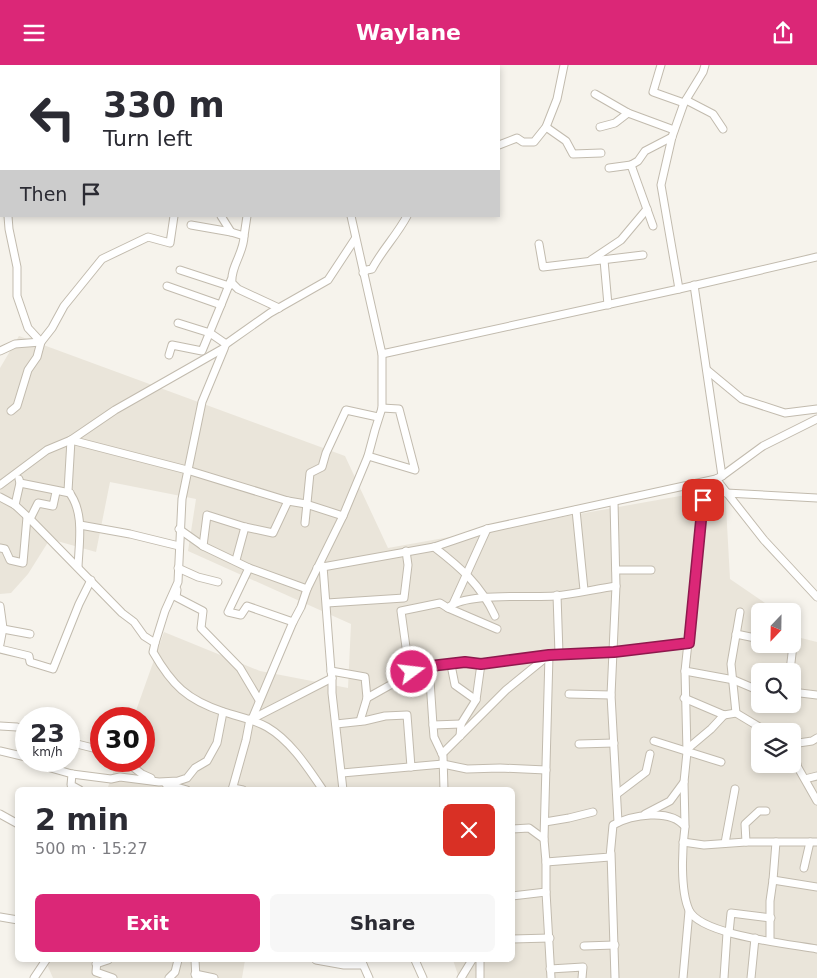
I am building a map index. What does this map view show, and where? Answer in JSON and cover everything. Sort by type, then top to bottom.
[{"type":"street","points":[[500,145],[517,138],[523,141],[534,142],[546,127],[556,99],[564,65]]},
{"type":"street","points":[[661,65],[653,92],[685,102],[713,114],[723,129]]},
{"type":"street","points":[[679,289],[661,185],[673,134],[685,102],[703,72],[705,65]]},
{"type":"street","points":[[595,93],[628,113],[673,134]]},
{"type":"street","points":[[600,127],[615,123],[628,113]]},
{"type":"street","points":[[546,127],[566,141],[574,154],[600,153]]},
{"type":"street","points":[[609,168],[632,165],[638,161],[645,151],[673,134]]},
{"type":"street","points":[[632,165],[653,226]]},
{"type":"street","points":[[588,262],[621,241],[647,209]]},
{"type":"street","points":[[8,217],[17,267],[18,297],[28,328],[41,342]]},
{"type":"street","points":[[11,411],[17,406],[28,370],[37,357],[41,342],[52,328],[64,306],[102,259],[148,237],[170,243],[174,217]]},
{"type":"street","points":[[222,217],[231,232]]},
{"type":"street","points":[[169,355],[172,345],[202,351],[244,246],[247,217]]},
{"type":"street","points":[[234,787],[251,719],[301,607],[307,589],[320,567],[343,516],[368,456],[382,408],[382,354],[351,217]]},
{"type":"street","points":[[363,273],[367,269],[372,269],[379,256],[398,233],[406,217]]},
{"type":"street","points":[[191,225],[244,236]]},
{"type":"street","points":[[0,485],[47,450],[71,440],[115,410],[225,346],[279,308],[328,280],[356,239]]},
{"type":"street","points":[[539,244],[543,267],[643,255]]},
{"type":"street","points":[[382,354],[817,257]]},
{"type":"street","points":[[604,260],[608,305]]},
{"type":"street","points":[[180,270],[230,283],[238,289],[279,308]]},
{"type":"street","points":[[694,285],[708,370],[719,478],[726,493],[764,540],[817,597]]},
{"type":"street","points":[[166,286],[222,305]]},
{"type":"street","points":[[178,323],[210,333],[225,346]]},
{"type":"street","points":[[0,351],[15,344],[41,342]]},
{"type":"street","points":[[225,346],[202,402],[187,470],[179,529],[176,597],[203,611],[201,628],[240,668],[259,700]]},
{"type":"street","points":[[708,370],[742,399],[785,413],[817,409]]},
{"type":"street","points":[[368,456],[415,470],[399,409],[382,408]]},
{"type":"street","points":[[305,523],[310,473],[322,467],[326,453],[346,410],[378,417]]},
{"type":"street","points":[[320,567],[434,547],[486,529],[576,511],[719,478],[763,446],[817,419]]},
{"type":"street","points":[[71,440],[187,470],[343,516]]},
{"type":"street","points":[[71,440],[68,491],[75,499],[80,525],[78,567]]},
{"type":"street","points":[[15,505],[20,483],[16,473]]},
{"type":"street","points":[[683,978],[689,911],[684,893],[683,842],[685,827],[684,782],[686,751],[685,671],[705,482]]},
{"type":"street","points":[[20,483],[56,492],[70,493]]},
{"type":"street","points":[[0,548],[5,549],[10,560],[23,563],[29,518],[38,503],[54,506],[56,492]]},
{"type":"street","points":[[726,493],[817,498]]},
{"type":"street","points":[[0,497],[15,505],[29,518],[122,613],[134,622],[144,636],[155,643]]},
{"type":"street","points":[[203,546],[207,515],[245,527],[274,533],[288,501]]},
{"type":"street","points":[[614,502],[616,586],[611,695],[618,822]]},
{"type":"street","points":[[576,511],[584,591]]},
{"type":"street","points":[[80,525],[130,534],[179,546]]},
{"type":"street","points":[[236,560],[245,527]]},
{"type":"street","points":[[179,529],[203,546],[236,560],[249,568],[307,589]]},
{"type":"street","points":[[451,606],[468,574],[486,529]]},
{"type":"street","points":[[434,547],[468,574],[495,616]]},
{"type":"street","points":[[327,603],[404,598],[408,565],[406,551]]},
{"type":"street","points":[[320,567],[327,603],[332,693],[343,787]]},
{"type":"street","points":[[178,568],[198,577],[218,582]]},
{"type":"street","points":[[249,568],[228,612],[241,615],[247,606],[293,622]]},
{"type":"street","points":[[616,570],[651,570]]},
{"type":"street","points":[[0,649],[29,656],[30,662],[53,669],[78,604],[91,580]]},
{"type":"street","points":[[178,582],[165,611],[153,652],[176,686],[199,702],[223,712],[251,719],[270,728],[285,740],[320,787]]},
{"type":"street","points":[[451,606],[484,597],[556,595],[616,586]]},
{"type":"street","points":[[556,595],[559,654]]},
{"type":"street","points":[[497,629],[451,606],[440,603],[401,611],[409,669],[465,662],[481,664],[559,654],[614,652],[689,643]]},
{"type":"street","points":[[0,606],[3,629],[0,644]]},
{"type":"street","points":[[736,713],[731,664],[740,612]]},
{"type":"street","points":[[3,629],[30,633]]},
{"type":"street","points":[[736,635],[751,638]]},
{"type":"street","points":[[442,754],[506,690],[549,655]]},
{"type":"street","points":[[549,655],[544,839],[551,978]]},
{"type":"street","points":[[460,736],[461,724],[476,700],[481,664]]},
{"type":"street","points":[[451,665],[455,685],[476,700]]},
{"type":"street","points":[[367,698],[425,667]]},
{"type":"street","points":[[425,667],[434,737],[442,754],[444,787]]},
{"type":"street","points":[[685,671],[734,680],[751,687]]},
{"type":"street","points":[[251,719],[332,674],[365,677],[367,698],[360,721]]},
{"type":"street","points":[[801,693],[817,695]]},
{"type":"street","points":[[570,694],[611,695]]},
{"type":"street","points":[[684,698],[724,715],[736,713],[753,723]]},
{"type":"street","points":[[65,772],[111,779],[120,777],[160,782],[178,781],[187,778],[195,768],[208,761],[217,743],[223,712]]},
{"type":"street","points":[[336,724],[385,716],[407,715],[411,767]]},
{"type":"street","points":[[686,751],[724,715]]},
{"type":"street","points":[[433,725],[461,724]]},
{"type":"street","points":[[0,725],[15,727]]},
{"type":"street","points":[[801,742],[817,738]]},
{"type":"street","points":[[654,741],[721,762]]},
{"type":"street","points":[[579,744],[614,743]]},
{"type":"street","points":[[0,751],[15,754]]},
{"type":"street","points":[[617,794],[646,773],[650,754]]},
{"type":"street","points":[[342,773],[443,764],[467,769],[500,768],[546,771]]},
{"type":"street","points":[[139,772],[160,782],[177,787]]},
{"type":"street","points":[[801,772],[817,801]]},
{"type":"street","points":[[72,774],[72,785],[75,787]]},
{"type":"street","points":[[805,779],[817,776]]},
{"type":"street","points":[[160,782],[161,787]]},
{"type":"street","points":[[546,862],[610,857],[613,825],[645,814],[670,801],[684,782]]},
{"type":"street","points":[[725,843],[735,789]]},
{"type":"street","points":[[746,842],[745,824],[759,811],[766,811]]},
{"type":"street","points":[[545,821],[593,812]]},
{"type":"street","points":[[0,814],[15,822]]},
{"type":"street","points":[[645,814],[676,819],[685,827]]},
{"type":"street","points":[[515,829],[529,828],[544,839]]},
{"type":"street","points":[[683,842],[704,845],[776,841],[813,842],[804,868]]},
{"type":"street","points":[[770,940],[770,901],[776,841]]},
{"type":"street","points":[[611,849],[615,978]]},
{"type":"street","points":[[773,880],[817,887]]},
{"type":"street","points":[[515,896],[546,892]]},
{"type":"street","points":[[689,911],[698,921],[728,933],[817,949]]},
{"type":"street","points":[[724,978],[731,913],[771,918]]},
{"type":"street","points":[[0,917],[15,920]]},
{"type":"street","points":[[751,978],[755,937]]},
{"type":"street","points":[[515,939],[550,938]]},
{"type":"street","points":[[584,946],[614,945]]},
{"type":"street","points":[[34,978],[45,962]]},
{"type":"street","points":[[97,962],[96,972],[113,978]]},
{"type":"street","points":[[169,978],[174,972],[177,962]]},
{"type":"street","points":[[195,962],[196,976],[214,978]]},
{"type":"street","points":[[327,962],[344,965],[362,963],[369,978]]},
{"type":"street","points":[[417,962],[423,978]]},
{"type":"street","points":[[461,978],[471,962]]},
{"type":"street","points":[[480,962],[480,978]]},
{"type":"street","points":[[550,969],[583,967],[582,978]]},
{"type":"shaded area","points":[[19,336],[345,456],[388,548],[725,488],[730,579],[765,603],[751,603],[751,653],[801,653],[801,638],[817,642],[817,978],[459,978],[454,962],[515,962],[515,787],[108,787],[113,772],[155,772],[155,707],[137,707],[164,632],[260,671],[348,688],[351,624],[188,551],[196,499],[110,482],[96,552],[50,539],[28,574],[11,593],[0,594],[0,368]]},
{"type":"shaded area","points":[[46,962],[245,962],[242,978],[53,978]]},
{"type":"route","points":[[412,672],[422,667],[454,665],[465,662],[481,664],[549,655],[614,652],[689,643],[703,500]]}]
